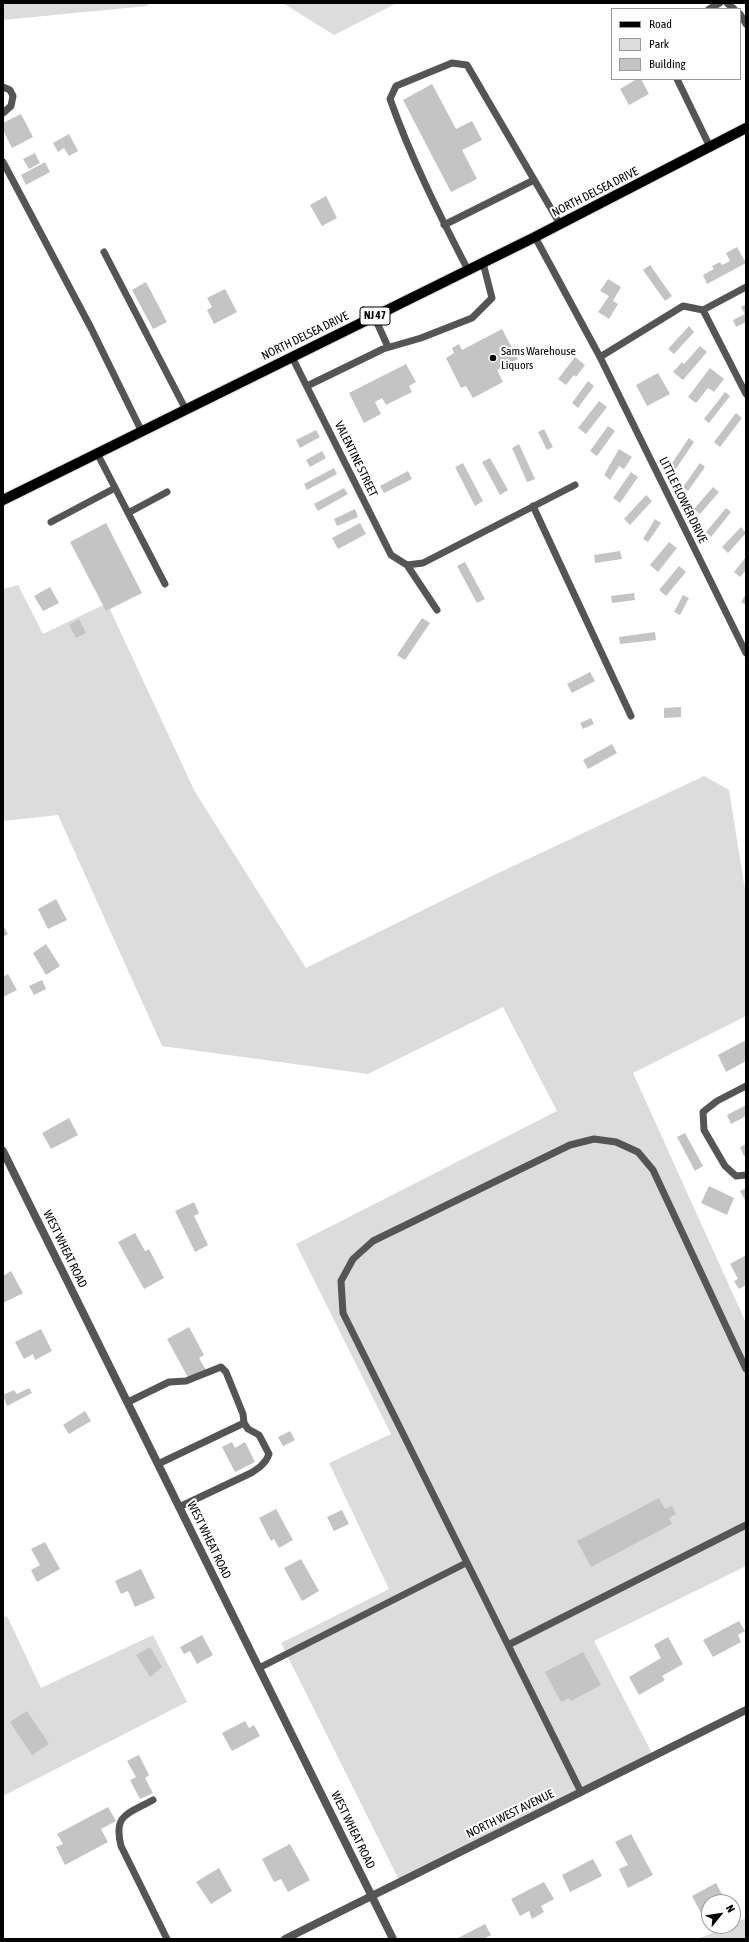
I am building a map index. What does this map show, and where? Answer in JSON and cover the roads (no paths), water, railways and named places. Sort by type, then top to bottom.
[{"type":"main road","name":"NORTH DELSEA DRIVE","points":[[3,500],[535,237],[746,128]]},
{"type":"street","name":"WEST WHEAT ROAD","points":[[3,1152],[393,1939]]},
{"type":"street","name":"NORTH WEST AVENUE","points":[[285,1939],[746,1710]]},
{"type":"lane","points":[[711,8],[720,3]]},
{"type":"lane","points":[[468,270],[444,225],[402,133],[390,99],[396,86],[452,63],[467,65],[560,224]]},
{"type":"lane","points":[[677,80],[710,147]]},
{"type":"lane","points":[[3,87],[10,90],[13,96],[11,106],[3,113]]},
{"type":"lane","points":[[3,162],[90,328],[142,432]]},
{"type":"lane","points":[[444,225],[534,180]]},
{"type":"lane","name":"LITTLE FLOWER DRIVE","points":[[535,237],[600,357],[746,652]]},
{"type":"lane","points":[[104,252],[186,410]]},
{"type":"lane","points":[[307,386],[388,347],[421,338],[472,318],[492,298],[482,263]]},
{"type":"lane","points":[[600,357],[683,306],[703,310],[746,287]]},
{"type":"lane","points":[[703,310],[745,391]]},
{"type":"lane","points":[[374,316],[388,347]]},
{"type":"lane","name":"VALENTINE STREET","points":[[292,357],[391,554],[407,565],[437,610]]},
{"type":"lane","points":[[97,453],[165,584]]},
{"type":"lane","points":[[407,565],[423,562],[575,485]]},
{"type":"lane","points":[[51,522],[115,488]]},
{"type":"lane","points":[[128,513],[167,492]]},
{"type":"lane","points":[[533,506],[631,716]]},
{"type":"lane","points":[[746,1086],[717,1101],[703,1112],[704,1130],[725,1166],[736,1176],[746,1175]]},
{"type":"lane","points":[[581,1792],[343,1313],[341,1281],[353,1259],[373,1241],[570,1145],[594,1139],[616,1142],[638,1152],[653,1170],[746,1369]]},
{"type":"lane","points":[[128,1402],[169,1382],[186,1381],[215,1368],[221,1367],[226,1372],[243,1414],[244,1423],[248,1429],[259,1435],[265,1444],[269,1454],[267,1461],[251,1473],[179,1507]]},
{"type":"lane","points":[[158,1464],[244,1423]]},
{"type":"lane","points":[[508,1645],[746,1525]]},
{"type":"lane","points":[[259,1668],[466,1562]]},
{"type":"lane","points":[[152,1800],[124,1816],[119,1823],[117,1832],[121,1846],[168,1939]]},
{"type":"place","name":"Sams Warehouse Liquors","points":[[493,358]]}]
